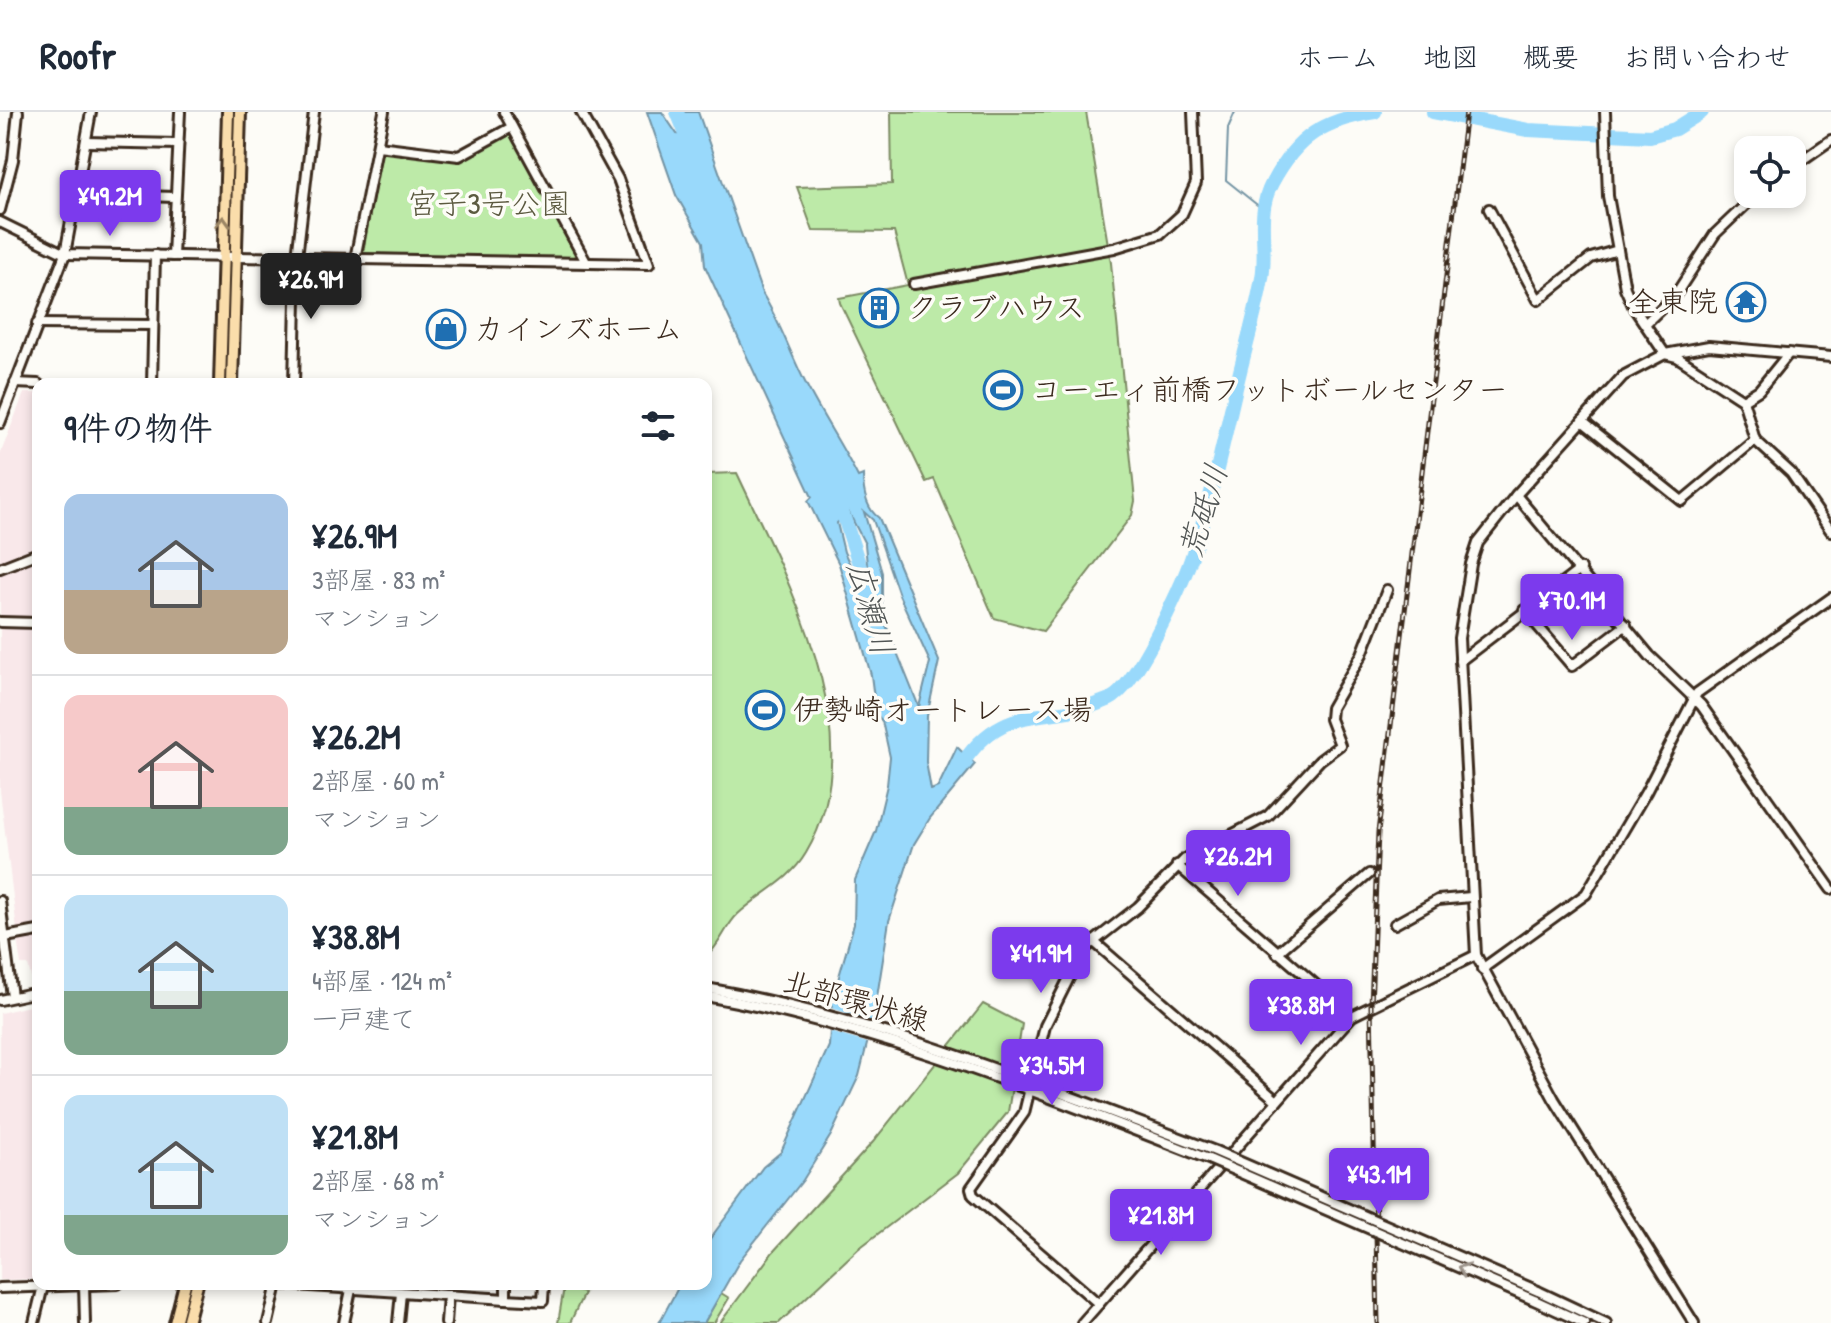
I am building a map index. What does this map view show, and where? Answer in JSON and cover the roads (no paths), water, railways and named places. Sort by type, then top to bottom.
[{"type":"main road","points":[[220,378],[228,112]]},
{"type":"main road","points":[[232,378],[240,112]]},
{"type":"main road","points":[[175,1323],[183,1290]]},
{"type":"main road","points":[[187,1323],[195,1290]]},
{"type":"street","points":[[0,210],[13,160],[18,112]]},
{"type":"street","points":[[0,423],[65,254],[91,112]]},
{"type":"street","points":[[173,256],[180,112]]},
{"type":"street","points":[[294,378],[297,257],[314,112]]},
{"type":"street","points":[[355,259],[384,112]]},
{"type":"street","points":[[504,112],[586,262]]},
{"type":"street","points":[[0,222],[65,254],[649,264],[618,179],[581,112]]},
{"type":"street","points":[[914,284],[1114,248],[1160,234],[1177,221],[1192,196],[1196,173],[1193,112]]},
{"type":"street","points":[[1605,112],[1606,166],[1625,288],[1665,354],[1677,357],[1743,400],[1755,440],[1791,473],[1831,531]]},
{"type":"street","points":[[378,146],[459,156],[512,127]]},
{"type":"street","points":[[1806,157],[1831,140]]},
{"type":"street","points":[[86,142],[178,144]]},
{"type":"street","points":[[76,194],[175,197]]},
{"type":"street","points":[[1646,323],[1676,294],[1715,234],[1742,208]]},
{"type":"street","points":[[1489,209],[1538,300],[1591,258],[1618,250]]},
{"type":"street","points":[[152,378],[155,255]]},
{"type":"street","points":[[37,324],[153,325]]},
{"type":"street","points":[[1694,1323],[1554,1099],[1476,955],[1459,638],[1471,564],[1484,534],[1623,376],[1665,354],[1709,346],[1831,357]]},
{"type":"street","points":[[1743,400],[1759,390],[1789,353]]},
{"type":"street","points":[[15,383],[32,384]]},
{"type":"street","points":[[0,394],[10,397]]},
{"type":"street","points":[[1582,421],[1682,501],[1755,440]]},
{"type":"street","points":[[1516,495],[1662,669],[1693,699],[1831,889]]},
{"type":"street","points":[[0,568],[32,555]]},
{"type":"street","points":[[1460,661],[1581,569]]},
{"type":"street","points":[[1099,1304],[971,1192],[1020,1122],[1026,1085],[1038,1047],[1056,1001],[1078,959],[1093,941],[1138,907],[1177,865],[1268,816],[1320,760],[1340,745],[1330,719],[1331,708],[1362,654],[1387,590]]},
{"type":"street","points":[[1482,969],[1586,894],[1646,792],[1693,699],[1831,598]]},
{"type":"street","points":[[1524,610],[1572,666],[1626,625]]},
{"type":"street","points":[[0,622],[32,623]]},
{"type":"street","points":[[1177,865],[1352,1016]]},
{"type":"street","points":[[1277,953],[1369,874]]},
{"type":"street","points":[[1395,924],[1438,900],[1471,897]]},
{"type":"street","points":[[0,901],[2,938],[12,997]]},
{"type":"street","points":[[2,938],[32,932]]},
{"type":"street","points":[[1093,941],[1277,1101]]},
{"type":"street","points":[[1082,1323],[1352,1016],[1476,955]]},
{"type":"street","name":"北部環状線","points":[[712,989],[846,1020],[1026,1085],[1213,1156],[1536,1296]]},
{"type":"street","points":[[0,1000],[32,993]]},
{"type":"street","name":"北部環状線","points":[[712,997],[843,1027],[1026,1085]]},
{"type":"street","points":[[0,1288],[32,1287]]},
{"type":"street","points":[[34,1323],[42,1290]]},
{"type":"street","points":[[84,1290],[85,1323]]},
{"type":"street","points":[[268,1323],[277,1290]]},
{"type":"street","points":[[344,1323],[351,1290]]},
{"type":"street","points":[[380,1290],[543,1301],[544,1290]]},
{"type":"street","points":[[506,1290],[506,1299]]},
{"type":"street","points":[[398,1323],[401,1293]]},
{"type":"street","points":[[446,1323],[448,1295]]},
{"type":"street","points":[[1536,1296],[1584,1323]]},
{"type":"street","points":[[1536,1296],[1606,1323]]},
{"type":"water","points":[[647,112],[662,112],[677,134],[686,135],[683,112],[698,112],[762,293],[819,408],[858,477],[863,475],[868,504],[879,518],[939,661],[927,716],[926,762],[931,790],[938,787],[957,747],[975,764],[930,818],[914,844],[889,921],[874,1016],[859,1076],[831,1135],[803,1180],[740,1260],[704,1323],[659,1323],[677,1290],[712,1290],[712,1236],[763,1167],[781,1152],[829,1046],[832,1001],[854,924],[855,880],[876,831],[890,757],[882,721],[876,714],[871,675],[839,564],[808,501],[812,497],[705,266],[703,242],[676,195]],"holes":[[[848,511],[865,544],[870,595],[867,601],[844,552],[837,523]],[[864,512],[873,520],[899,595],[930,662],[919,707],[882,615],[882,573]]]},
{"type":"waterway","name":"広瀬川","points":[[677,112],[693,152]]},
{"type":"waterway","points":[[1235,112],[1228,128],[1226,180],[1261,208]]},
{"type":"waterway","name":"荒砥川","points":[[958,770],[975,747],[1009,722],[1066,712],[1110,699],[1132,677],[1168,613],[1186,573],[1211,494],[1260,291],[1264,207],[1272,183],[1291,153],[1314,133],[1341,120],[1375,112]]},
{"type":"waterway","name":"荒砥川","points":[[1433,112],[1528,130],[1650,136],[1675,129],[1702,112]]},
{"type":"waterway","name":"広瀬川","points":[[837,496],[875,613]]},
{"type":"railway","points":[[1378,1323],[1371,1006],[1378,832],[1466,112]]},
{"type":"place","name":"全東院","points":[[1746,302]]},
{"type":"place","name":"クラブハウス","points":[[879,308]]},
{"type":"place","name":"カインズホーム","points":[[446,329]]},
{"type":"place","name":"コーエィ前橋フットボールセンター","points":[[1003,390]]},
{"type":"place","name":"伊勢崎オートレース場","points":[[765,710]]},
{"type":"park label","name":"宮子3号公園","points":[[489,204]]}]
